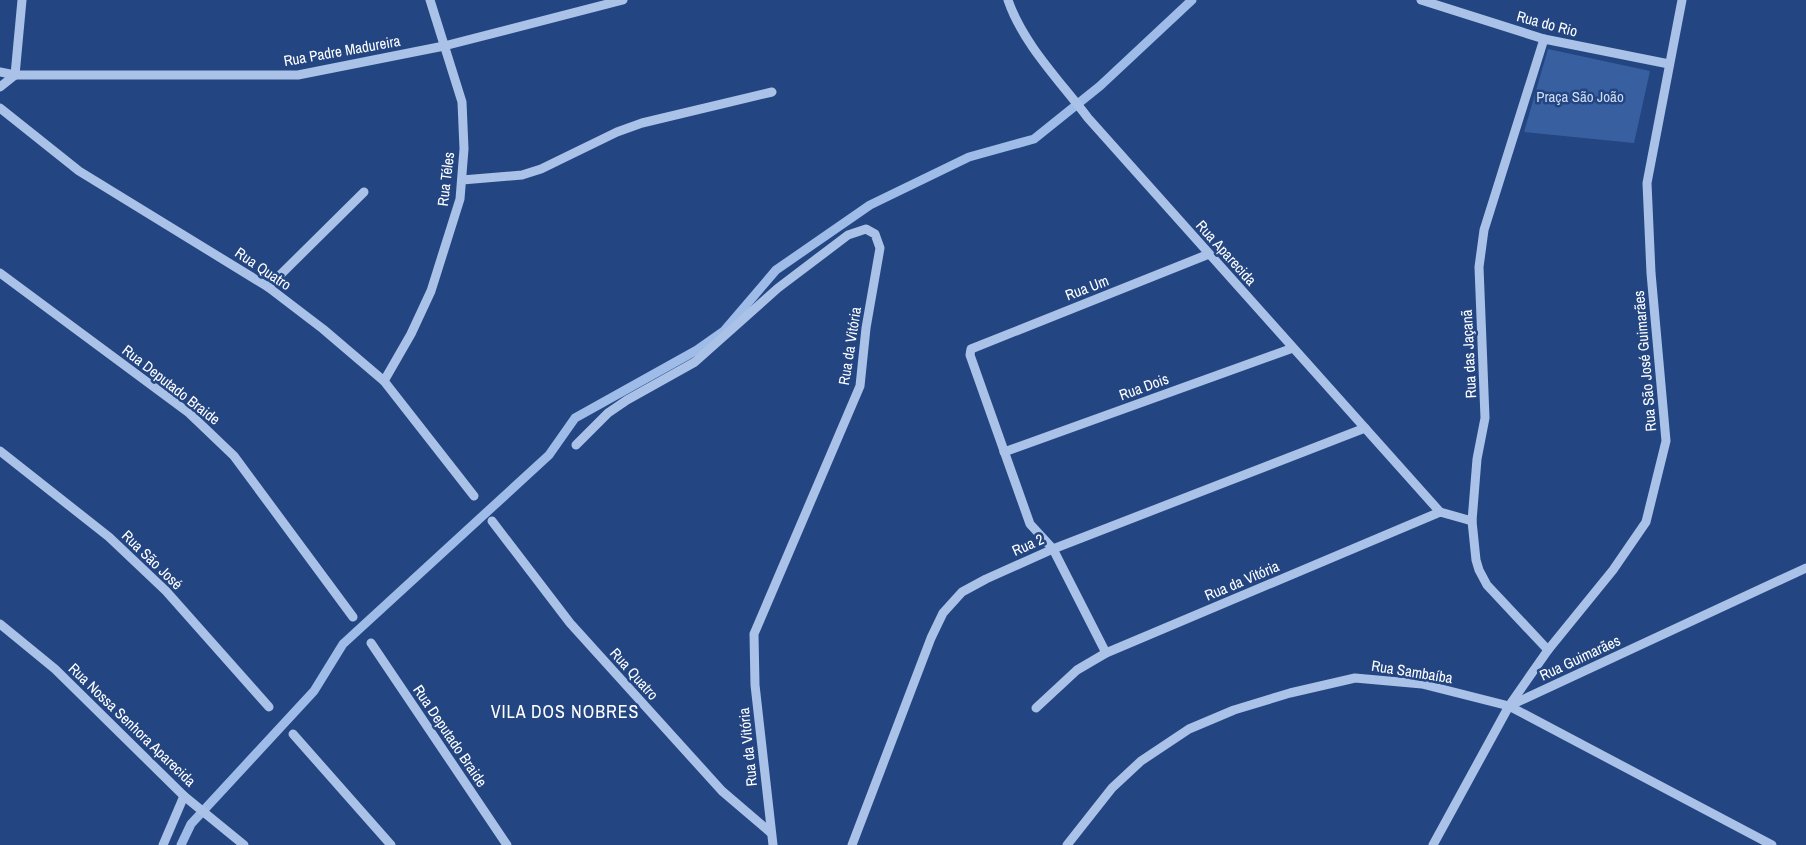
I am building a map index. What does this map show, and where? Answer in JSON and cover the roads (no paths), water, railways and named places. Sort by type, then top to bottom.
[{"type":"street","points":[[0,87],[15,75],[22,0]]},
{"type":"street","name":"Rua Téles","points":[[384,381],[411,334],[430,291],[460,199],[464,149],[462,102],[430,0]]},
{"type":"street","name":"Rua Padre Madureira","points":[[0,72],[15,75],[298,75],[444,46],[623,0]]},
{"type":"street","name":"Rua Aparecida","points":[[1008,0],[1014,17],[1039,55],[1088,118],[1440,512]]},
{"type":"street","name":"Rua do Rio","points":[[1421,0],[1544,39],[1669,64]]},
{"type":"street","name":"Rua São José Guimarães","points":[[1509,706],[1548,650],[1613,570],[1646,522],[1666,441],[1651,273],[1647,183],[1682,0]]},
{"type":"street","name":"Rua das Jaçanã","points":[[1544,39],[1484,230],[1479,267],[1485,418],[1477,459],[1472,521],[1476,560],[1483,578],[1504,604],[1548,650]]},
{"type":"street","points":[[462,180],[522,175],[541,169],[617,132],[642,123],[772,92]]},
{"type":"street","name":"Rua Quatro","points":[[0,108],[79,171],[268,287],[384,381],[474,496]]},
{"type":"street","points":[[268,287],[364,192]]},
{"type":"street","name":"Rua da Vitória","points":[[576,445],[608,413],[627,400],[695,362],[778,288],[848,235],[866,229],[875,234],[880,248],[866,328],[860,386],[754,634],[755,685],[770,832],[773,845]]},
{"type":"street","name":"Rua Um","points":[[1004,452],[970,354],[974,346],[1209,254]]},
{"type":"street","name":"Rua Deputado Braide","points":[[0,273],[189,413],[214,435],[234,456],[353,617]]},
{"type":"street","name":"Rua Dois","points":[[1004,452],[1292,348]]},
{"type":"street","name":"Rua 2","points":[[852,845],[931,638],[944,612],[962,592],[1053,549],[1365,428]]},
{"type":"street","name":"Rua São José","points":[[0,451],[109,538],[166,591],[269,707]]},
{"type":"street","points":[[1004,452],[1030,524],[1053,549],[1106,653]]},
{"type":"street","points":[[1440,512],[1472,521]]},
{"type":"street","name":"Rua da Vitória","points":[[1036,708],[1077,670],[1106,653],[1440,512]]},
{"type":"street","name":"Rua Quatro","points":[[492,520],[570,623],[722,791],[770,832]]},
{"type":"street","name":"Rua Guimarães","points":[[1509,706],[1806,568]]},
{"type":"street","name":"Rua Nossa Senhora Aparecida","points":[[0,624],[55,669],[184,796],[244,845]]},
{"type":"street","name":"Rua Deputado Braide","points":[[371,643],[507,845]]},
{"type":"street","name":"Rua Sambaíba","points":[[1067,845],[1112,788],[1141,761],[1188,729],[1234,710],[1290,693],[1355,678],[1422,684],[1509,706],[1772,845]]},
{"type":"street","points":[[1433,845],[1509,706]]},
{"type":"street","points":[[293,734],[391,845]]},
{"type":"street","points":[[163,845],[184,796]]},
{"type":"waterway","points":[[181,845],[191,824],[314,691],[343,644],[549,455],[575,418],[697,350],[724,331],[776,270],[870,205],[969,157],[1034,139],[1100,86],[1192,0]]},
{"type":"district","name":"VILA DOS NOBRES","points":[[565,712]]},
{"type":"park label","name":"Praça São João","points":[[1580,97]]}]
